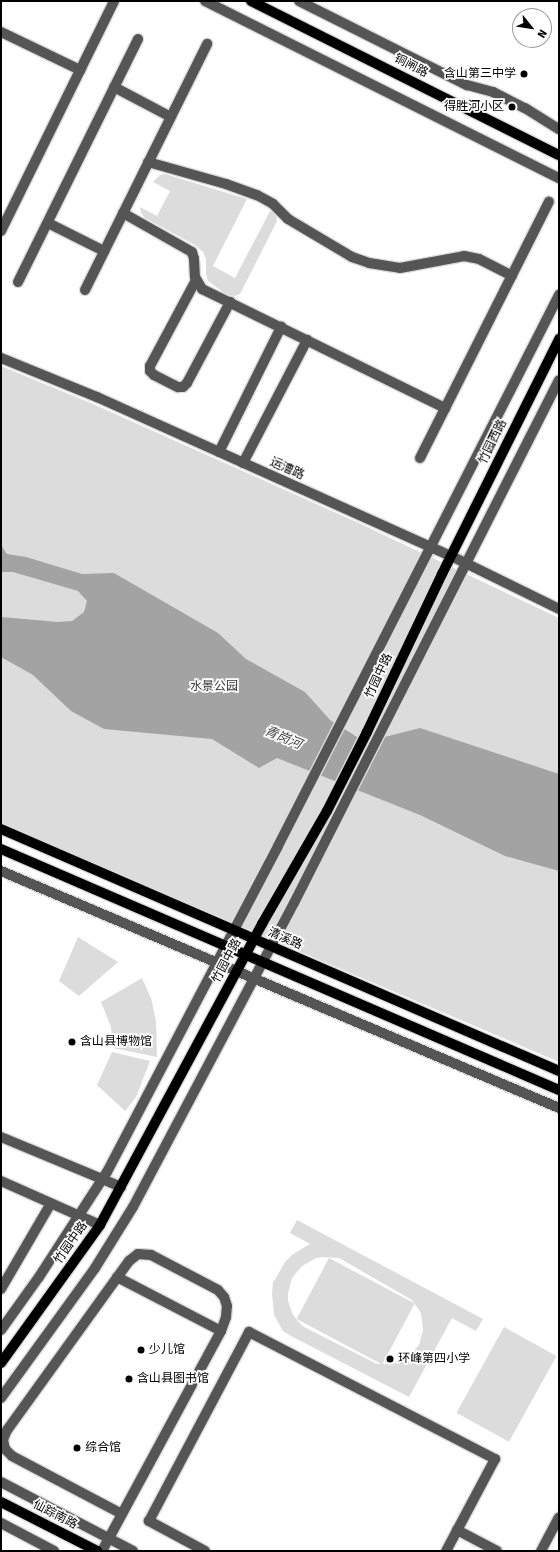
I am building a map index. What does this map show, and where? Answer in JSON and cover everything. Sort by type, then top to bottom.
[{"type":"main road","name":"铜闸路","points":[[251,1],[559,155]]},
{"type":"main road","name":"竹园西路","points":[[451,556],[559,339]]},
{"type":"main road","name":"竹园中路","points":[[1,1363],[100,1225],[246,954],[327,811],[367,732],[451,556]]},
{"type":"main road","name":"清溪路","points":[[1,829],[559,1071]]},
{"type":"main road","points":[[1,850],[246,954],[559,1090]]},
{"type":"main road","points":[[540,1081],[547,1065]]},
{"type":"main road","name":"仙踪南路","points":[[1,1502],[86,1549],[97,1551]]},
{"type":"street","points":[[1,230],[114,1]]},
{"type":"street","points":[[205,1],[559,178]]},
{"type":"street","points":[[299,1],[467,85],[492,92],[526,108],[559,129]]},
{"type":"street","points":[[1,32],[80,70]]},
{"type":"street","points":[[18,282],[138,39]]},
{"type":"street","points":[[85,290],[207,44]]},
{"type":"street","points":[[114,87],[171,117]]},
{"type":"street","points":[[148,162],[226,184],[257,195],[273,204],[288,219],[352,257],[369,263],[400,268],[464,256],[479,259],[512,276]]},
{"type":"street","points":[[420,458],[549,202]]},
{"type":"street","points":[[123,213],[192,252],[196,280],[202,289],[445,408]]},
{"type":"street","points":[[48,223],[104,251]]},
{"type":"street","points":[[196,280],[150,366],[150,371],[154,375],[178,387],[187,383],[230,302]]},
{"type":"street","points":[[1,1330],[39,1277],[102,1179],[234,931],[432,548],[559,295]]},
{"type":"street","points":[[219,452],[281,327]]},
{"type":"street","points":[[243,463],[307,340]]},
{"type":"street","name":"运漕路","points":[[1,358],[96,397],[451,556],[559,609]]},
{"type":"street","points":[[1,1398],[95,1268],[133,1207],[271,947],[559,380]]},
{"type":"street","points":[[1,871],[559,1108]]},
{"type":"street","points":[[1,1137],[121,1187]]},
{"type":"street","points":[[1,1181],[100,1225]]},
{"type":"street","points":[[1,1289],[51,1203]]},
{"type":"street","points":[[102,1551],[221,1331],[226,1317],[227,1306],[224,1297],[218,1290],[151,1255],[138,1254],[129,1260],[7,1430],[3,1440],[5,1448],[12,1456],[122,1514]]},
{"type":"street","points":[[117,1277],[221,1331]]},
{"type":"street","points":[[205,1551],[149,1521],[249,1332],[495,1459],[446,1551]]},
{"type":"street","points":[[1,1482],[133,1551]]},
{"type":"street","points":[[541,1551],[559,1517]]},
{"type":"street","points":[[1,1523],[54,1551]]},
{"type":"street","points":[[457,1530],[497,1551]]},
{"type":"green space","points":[[165,174],[247,199],[213,266],[235,278],[270,211],[276,214],[277,221],[240,294],[235,296],[227,295],[208,281],[206,274],[206,259],[203,252],[195,245],[145,218],[141,213],[140,207],[157,216],[170,191],[153,182],[160,175]]},
{"type":"green space","name":"水景公园","points":[[1,366],[93,404],[361,524],[559,618],[559,1062],[1,824]]},
{"type":"green space","points":[[78,937],[118,962],[79,996],[59,981]]},
{"type":"green space","points":[[142,978],[151,998],[156,1021],[157,1057],[113,1048],[111,1027],[101,1002]]},
{"type":"green space","points":[[112,1052],[150,1061],[136,1097],[125,1111],[97,1085]]},
{"type":"green space","points":[[297,1220],[483,1319],[476,1331],[452,1318],[409,1397],[283,1331],[274,1315],[272,1293],[273,1283],[285,1262],[293,1254],[310,1244],[290,1233]],"holes":[[[316,1258],[339,1258],[412,1300],[421,1313],[423,1330],[419,1345],[408,1358],[393,1364],[377,1364],[304,1327],[293,1315],[288,1301],[288,1293],[292,1278],[302,1266]]]},
{"type":"green space","points":[[329,1258],[415,1304],[382,1364],[297,1319]]},
{"type":"green space","points":[[504,1327],[556,1356],[509,1442],[456,1413]]},
{"type":"water","name":"青岗河","points":[[1,545],[7,554],[26,557],[82,574],[114,573],[218,633],[246,659],[305,692],[330,720],[365,742],[420,728],[559,774],[559,871],[505,856],[420,815],[277,758],[259,768],[212,739],[104,729],[71,711],[33,675],[1,657],[1,617],[58,622],[72,621],[84,612],[87,601],[78,591],[13,572],[1,572]]},
{"type":"place","name":"含山第三中学","points":[[524,74]]},
{"type":"place","name":"得胜河小区","points":[[512,107]]},
{"type":"place","name":"含山县博物馆","points":[[72,1042]]},
{"type":"place","name":"少儿馆","points":[[141,1350]]},
{"type":"place","name":"环峰第四小学","points":[[390,1359]]},
{"type":"place","name":"含山县图书馆","points":[[129,1379]]},
{"type":"place","name":"综合馆","points":[[77,1448]]}]
